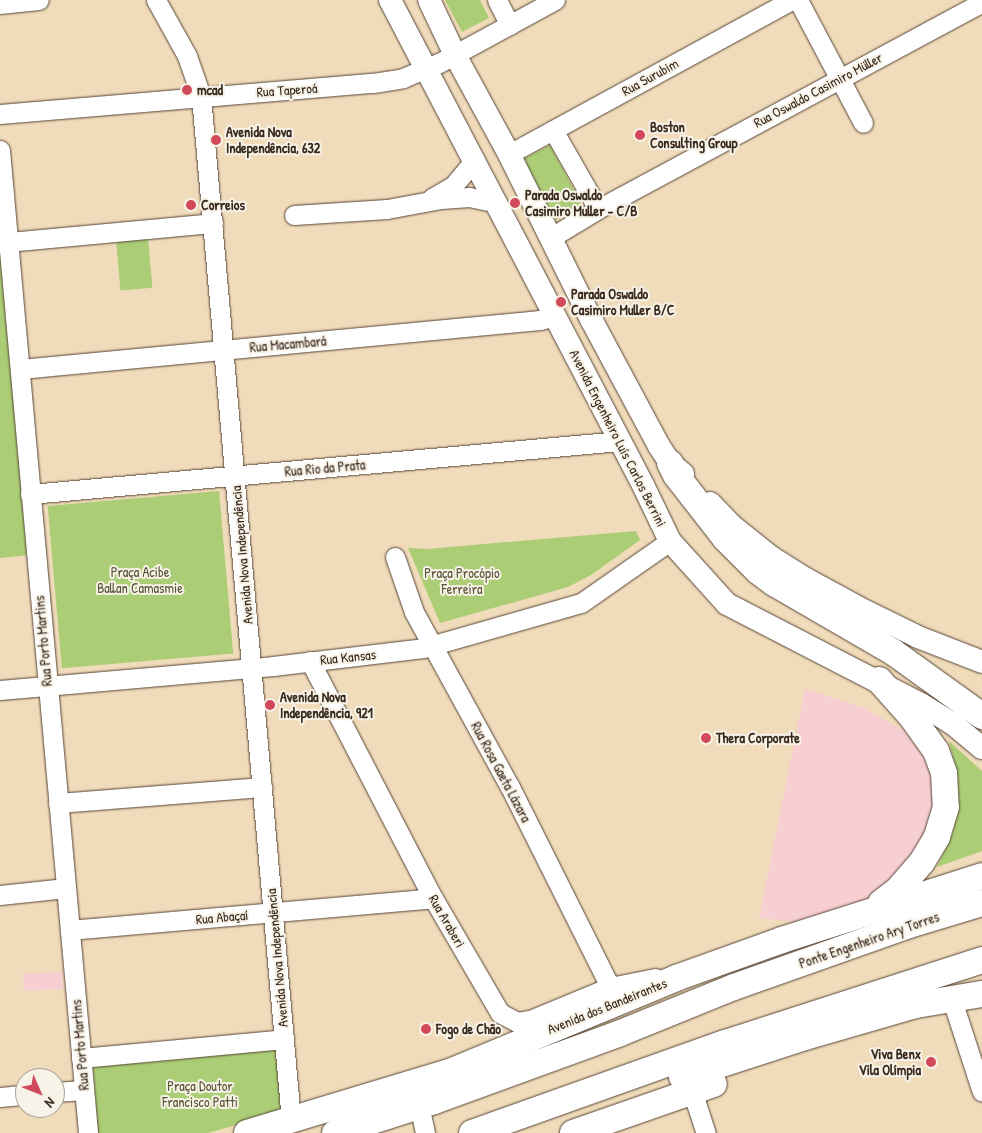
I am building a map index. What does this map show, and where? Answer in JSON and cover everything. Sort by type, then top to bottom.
[{"type":"highway","points":[[670,463],[676,475],[725,538],[774,583],[893,652],[924,672],[982,716]]},
{"type":"highway","points":[[849,918],[887,899],[908,879],[937,837],[946,807],[944,773],[936,751],[911,716],[879,680]]},
{"type":"highway","name":"Avenida dos Bandeirantes","points":[[335,1133],[417,1095],[452,1071],[676,978],[977,873]]},
{"type":"highway","name":"Ponte Engenheiro Ary Torres","points":[[746,983],[910,925],[982,903]]},
{"type":"highway","points":[[472,1133],[724,1043],[982,960]]},
{"type":"highway","points":[[452,1071],[471,1072],[496,1067],[579,1032],[653,1006],[746,983]]},
{"type":"highway","name":"Avenida dos Bandeirantes","points":[[247,1133],[291,1120],[417,1095],[618,1034],[746,983]]},
{"type":"highway","points":[[573,1133],[688,1093],[954,1006],[982,994]]},
{"type":"highway","points":[[479,1133],[514,1128],[585,1110],[805,1036],[916,1005],[982,994]]},
{"type":"main road","name":"Avenida Engenheiro Luís Carlos Berrini","points":[[390,0],[556,316],[670,541],[727,604],[879,680],[952,724],[982,748]]},
{"type":"main road","points":[[430,0],[455,55],[509,154],[592,321],[670,463],[731,525],[771,556],[865,611],[918,636],[982,662]]},
{"type":"street","points":[[0,4],[39,0]]},
{"type":"street","name":"Avenida Nova Independência","points":[[156,0],[187,56],[201,96],[236,476],[291,1120]]},
{"type":"street","points":[[497,0],[510,25]]},
{"type":"street","name":"Rua Taperoá","points":[[0,114],[373,83],[403,78],[455,55],[555,0]]},
{"type":"street","name":"Rua Surubim","points":[[509,154],[791,0]]},
{"type":"street","points":[[798,0],[864,123]]},
{"type":"street","name":"Rua Oswaldo Casimiro Müller","points":[[550,238],[598,209],[982,2]]},
{"type":"street","points":[[553,130],[598,209]]},
{"type":"street","name":"Rua Porto Martins","points":[[0,150],[88,1133]]},
{"type":"street","points":[[423,202],[453,186],[475,160]]},
{"type":"street","points":[[294,215],[387,209],[423,202],[469,197],[497,203]]},
{"type":"street","points":[[8,242],[213,222]]},
{"type":"street","name":"Rua Macambará","points":[[20,369],[540,320],[556,316]]},
{"type":"street","name":"Rua Rio da Prata","points":[[30,494],[620,441]]},
{"type":"street","name":"Rua Kansas","points":[[0,690],[252,667],[409,651],[432,646],[581,603],[670,541]]},
{"type":"street","name":"Rua Rosa Gaeta Lázara","points":[[395,557],[414,612],[510,787],[610,987]]},
{"type":"street","name":"Rua Araberi","points":[[310,661],[433,898],[500,1013],[508,1020],[517,1022],[530,1020],[610,987],[652,978],[676,978]]},
{"type":"street","points":[[58,803],[262,787]]},
{"type":"street","points":[[0,895],[66,888]]},
{"type":"street","name":"Rua Abaçaí","points":[[70,930],[433,898]]},
{"type":"street","points":[[954,1006],[982,1092]]},
{"type":"street","points":[[81,1058],[284,1039]]},
{"type":"street","points":[[65,1091],[84,1090]]},
{"type":"street","points":[[688,1093],[696,1103],[706,1133]]},
{"type":"street","points":[[417,1095],[425,1133]]},
{"type":"street","points":[[0,1097],[15,1096]]},
{"type":"shaded area","points":[[805,689],[864,708],[903,730],[924,758],[937,786],[924,846],[880,895],[807,923],[759,918]]},
{"type":"shaded area","points":[[62,972],[63,989],[24,991],[23,974]]},
{"type":"green space","points":[[445,0],[480,0],[489,18],[462,32]]},
{"type":"green space","points":[[550,145],[582,206],[556,220],[524,159]]},
{"type":"green space","points":[[0,218],[29,555],[0,558]]},
{"type":"green space","points":[[148,238],[152,288],[120,291],[116,241]]},
{"type":"green space","name":"Praça Acibe Ballan Camasmie","points":[[219,491],[233,653],[62,668],[48,506]]},
{"type":"green space","name":"Praça Procópio Ferreira","points":[[636,531],[640,540],[591,575],[568,587],[440,623],[408,548],[427,549]]},
{"type":"green space","points":[[949,741],[982,771],[982,851],[937,867],[953,832],[958,806],[957,774]]},
{"type":"green space","name":"Praça Doutor Francisco Patti","points":[[276,1047],[283,1112],[208,1133],[98,1133],[93,1064]]},
{"type":"place","name":"mcad","points":[[187,90]]},
{"type":"place","name":"Boston Consulting Group","points":[[640,135]]},
{"type":"place","name":"Avenida Nova Independência, 632","points":[[216,140]]},
{"type":"place","name":"Parada Oswaldo Casimiro Muller - C/B","points":[[515,203]]},
{"type":"place","name":"Correios","points":[[191,205]]},
{"type":"place","name":"Parada Oswaldo Casimiro Muller B/C","points":[[561,302]]},
{"type":"place","name":"Avenida Nova Independência, 921","points":[[270,705]]},
{"type":"place","name":"Thera Corporate","points":[[706,738]]},
{"type":"place","name":"Fogo de Chão","points":[[426,1029]]},
{"type":"place","name":"Viva Benx Vila Olímpia","points":[[931,1062]]}]
